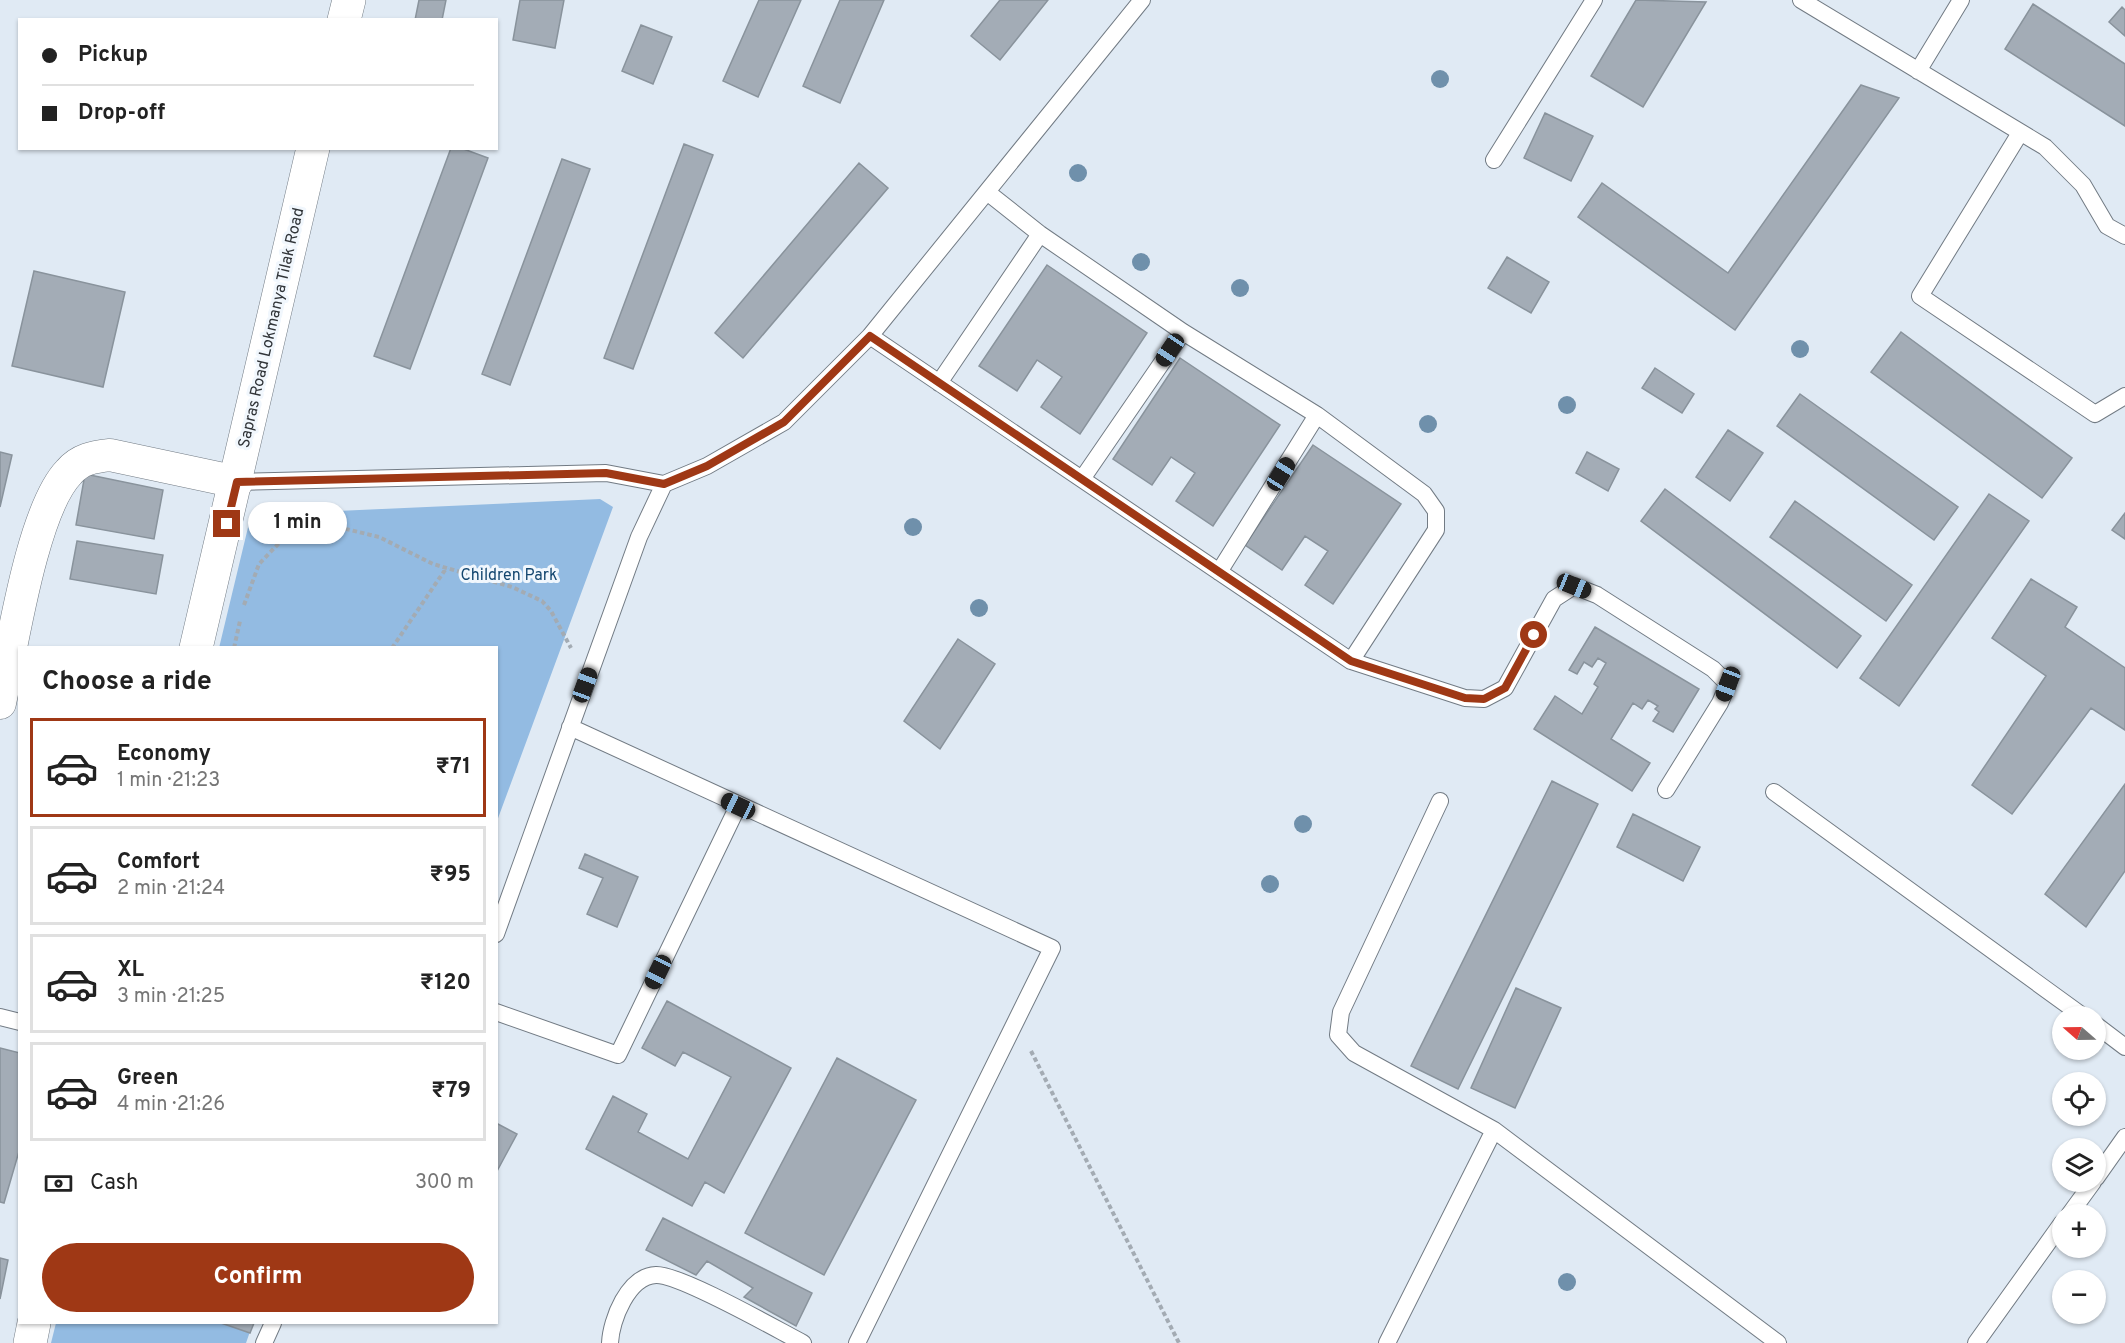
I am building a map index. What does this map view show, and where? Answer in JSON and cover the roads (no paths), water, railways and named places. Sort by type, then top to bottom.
[{"type":"street","points":[[344,18],[349,0]]},
{"type":"street","name":"Sapras Road Lokmanya Tilak Road","points":[[196,646],[237,482],[313,150]]},
{"type":"street","points":[[0,703],[31,559],[53,496],[68,472],[88,457],[110,455],[237,482]]},
{"type":"street","points":[[30,1343],[34,1324]]},
{"type":"lane","points":[[237,482],[606,473],[664,484],[707,466],[784,422],[870,336],[1142,0]]},
{"type":"lane","points":[[1494,160],[1594,0]]},
{"type":"lane","points":[[1801,0],[2045,147],[2083,185],[2107,226],[2125,236]]},
{"type":"lane","points":[[1918,70],[1961,0]]},
{"type":"lane","points":[[2020,133],[1920,296],[2095,414],[2125,396]]},
{"type":"lane","points":[[987,192],[1040,234],[1183,332],[1317,415],[1424,494],[1436,511],[1436,530],[1351,661]]},
{"type":"lane","points":[[939,383],[1040,234]]},
{"type":"lane","points":[[1082,479],[1183,332]]},
{"type":"lane","points":[[870,336],[1351,661],[1465,698],[1484,699],[1505,688],[1554,599],[1574,586],[1597,595],[1713,669],[1728,684],[1720,703],[1666,790]]},
{"type":"lane","points":[[1219,572],[1317,415]]},
{"type":"lane","points":[[498,928],[639,537],[664,484]]},
{"type":"lane","points":[[570,728],[1052,948],[858,1343]]},
{"type":"lane","points":[[1774,792],[2069,1006]]},
{"type":"lane","points":[[1440,801],[1341,1012],[1338,1035],[1354,1053],[1494,1130],[1778,1343]]},
{"type":"lane","points":[[498,1013],[618,1054],[738,806]]},
{"type":"lane","points":[[0,1017],[18,1022]]},
{"type":"lane","points":[[2106,1033],[2125,1047]]},
{"type":"lane","points":[[1387,1343],[1494,1130]]},
{"type":"lane","points":[[2106,1164],[2125,1137]]},
{"type":"lane","points":[[1976,1343],[2052,1237]]},
{"type":"lane","points":[[610,1343],[615,1317],[632,1289],[642,1279],[655,1275],[682,1281],[803,1343]]},
{"type":"lane","points":[[264,1343],[273,1324]]},
{"type":"park label","name":"Children Park","points":[[509,576]]}]
